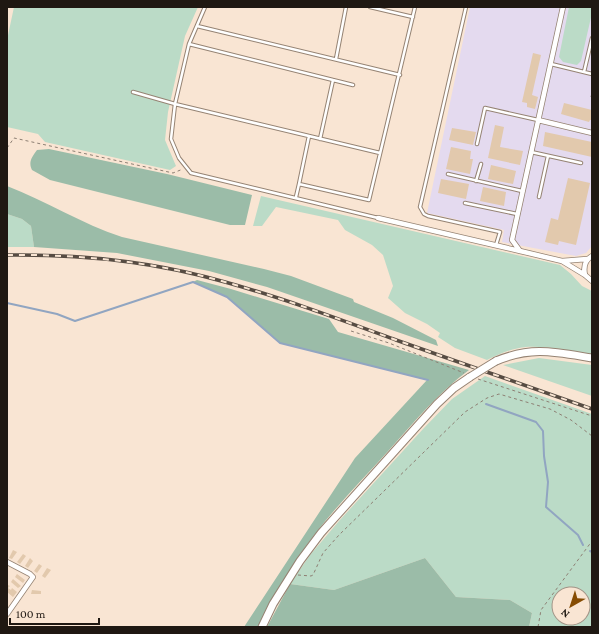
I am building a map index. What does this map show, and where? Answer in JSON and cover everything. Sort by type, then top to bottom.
[{"type":"main road","points":[[262,627],[273,604],[321,533],[437,404],[454,388],[496,361],[511,355],[535,351],[592,358]]},
{"type":"street","points":[[520,251],[512,240],[564,7]]},
{"type":"street","points":[[538,120],[592,133]]},
{"type":"street","points":[[378,218],[562,261],[585,274],[592,281]]},
{"type":"street","points":[[562,261],[590,256]]},
{"type":"street","points":[[585,274],[584,263],[590,256]]},
{"type":"street","points":[[7,562],[33,577],[7,614]]},
{"type":"lane","points":[[205,7],[189,44],[175,104],[171,139],[179,158],[187,168],[192,173],[378,218]]},
{"type":"lane","points":[[336,60],[346,7]]},
{"type":"lane","points":[[370,7],[413,17]]},
{"type":"lane","points":[[299,184],[369,200],[415,7]]},
{"type":"lane","points":[[466,7],[420,207],[424,214],[428,216],[500,232],[496,245]]},
{"type":"lane","points":[[197,26],[400,75]]},
{"type":"lane","points":[[584,72],[592,38]]},
{"type":"lane","points":[[189,44],[353,85]]},
{"type":"lane","points":[[551,64],[592,74]]},
{"type":"lane","points":[[320,139],[333,80]]},
{"type":"lane","points":[[133,92],[175,104],[380,153]]},
{"type":"lane","points":[[477,144],[485,108],[538,120]]},
{"type":"lane","points":[[296,197],[309,136]]},
{"type":"lane","points":[[531,152],[581,163]]},
{"type":"lane","points":[[539,197],[548,156]]},
{"type":"lane","points":[[476,181],[481,164]]},
{"type":"lane","points":[[448,174],[522,191]]},
{"type":"lane","points":[[465,203],[517,214]]},
{"type":"path","points":[[591,97],[592,93]]},
{"type":"path","points":[[7,148],[14,138],[173,173],[187,168]]},
{"type":"path","points":[[292,575],[313,575],[323,553],[339,535],[465,412],[487,398],[499,394],[550,409],[571,420],[592,436]]},
{"type":"path","points":[[538,627],[541,610],[592,541]]},
{"type":"shaded area","points":[[470,7],[592,7],[592,246],[586,253],[576,256],[502,242],[504,230],[427,213]]},
{"type":"green space","points":[[14,7],[198,7],[185,36],[168,112],[165,140],[176,166],[170,170],[45,142],[38,134],[7,127],[7,40]]},
{"type":"green space","points":[[569,7],[592,7],[581,61],[577,65],[563,62],[559,57]]},
{"type":"green space","points":[[49,149],[167,174],[252,195],[245,225],[230,225],[50,180],[32,170],[30,164],[32,157],[37,150]]},
{"type":"green space","points":[[7,186],[36,198],[93,226],[122,237],[291,276],[353,299],[354,302],[393,318],[436,340],[438,346],[267,287],[209,271],[117,253],[34,247],[31,226],[22,219],[7,214]]},
{"type":"green space","points":[[261,196],[560,265],[582,286],[592,291],[592,354],[551,348],[526,347],[506,352],[487,360],[455,348],[438,337],[440,333],[427,324],[405,313],[388,298],[393,286],[383,255],[372,245],[345,230],[338,220],[276,207],[262,226],[253,226]]},
{"type":"green space","points":[[7,214],[22,219],[31,226],[34,247],[7,247]]},
{"type":"green space","points":[[197,280],[329,319],[338,332],[469,370],[428,407],[342,501],[307,545],[292,567],[258,627],[244,627],[355,458],[427,380],[280,343],[227,297],[193,282]]},
{"type":"green space","points":[[539,358],[592,365],[592,396],[503,365]]},
{"type":"green space","points":[[485,376],[592,414],[592,627],[529,627],[532,613],[510,600],[456,597],[425,558],[334,590],[290,584],[310,555],[339,521],[452,399]]},
{"type":"green space","points":[[425,558],[456,597],[510,600],[532,613],[529,627],[267,627],[290,584],[334,590]]},
{"type":"building","points":[[533,53],[541,55],[532,95],[538,97],[535,109],[527,107],[527,103],[522,102]]},
{"type":"building","points":[[564,103],[592,110],[592,120],[589,122],[561,114]]},
{"type":"building","points":[[495,125],[504,127],[500,147],[523,151],[520,165],[488,158]]},
{"type":"building","points":[[452,128],[476,132],[473,145],[449,140]]},
{"type":"building","points":[[545,132],[592,142],[592,157],[543,146]]},
{"type":"building","points":[[451,147],[471,151],[470,159],[473,159],[470,174],[446,169]]},
{"type":"building","points":[[491,165],[516,171],[513,184],[488,179]]},
{"type":"building","points":[[568,178],[590,183],[576,245],[559,241],[558,245],[545,242],[551,218],[558,220]]},
{"type":"building","points":[[441,179],[469,184],[466,199],[438,193]]},
{"type":"building","points":[[483,187],[506,192],[504,206],[480,201]]},
{"type":"building","points":[[13,550],[17,552],[12,559],[9,558]]},
{"type":"building","points":[[23,554],[26,556],[20,564],[17,562]]},
{"type":"building","points":[[30,558],[33,561],[28,568],[25,566]]},
{"type":"building","points":[[39,564],[42,566],[37,573],[34,571]]},
{"type":"building","points":[[47,568],[51,570],[45,578],[42,576]]},
{"type":"building","points":[[17,574],[25,580],[23,583],[15,577]]},
{"type":"building","points":[[13,579],[21,586],[18,588],[11,582]]},
{"type":"building","points":[[8,585],[10,586],[8,588],[11,590],[12,588],[17,592],[13,597],[7,592]]},
{"type":"building","points":[[32,590],[41,591],[41,594],[31,594]]},
{"type":"waterway","points":[[7,303],[57,314],[75,321],[193,282],[227,297],[280,343],[428,380]]},
{"type":"waterway","points":[[486,404],[536,422],[543,431],[544,456],[548,482],[546,507],[578,535],[583,545]]},
{"type":"railway","points":[[7,255],[89,258],[145,264],[199,275],[290,302],[592,409]]}]
